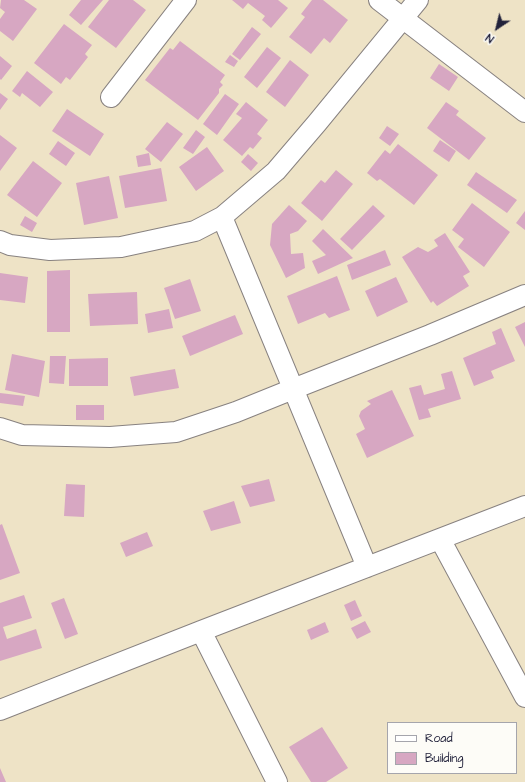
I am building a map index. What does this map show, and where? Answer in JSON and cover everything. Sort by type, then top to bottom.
[{"type":"street","points":[[111,96],[186,0]]},
{"type":"street","points":[[379,0],[525,112]]},
{"type":"street","points":[[0,241],[10,245],[50,250],[121,248],[195,230],[222,217],[276,171],[418,0]]},
{"type":"street","points":[[222,217],[367,567]]},
{"type":"street","points":[[0,428],[22,435],[110,437],[176,432],[236,412],[430,335],[525,294]]},
{"type":"street","points":[[0,710],[525,506]]},
{"type":"street","points":[[440,539],[525,697]]},
{"type":"street","points":[[201,631],[278,782]]},
{"type":"building","points":[[1,0],[24,0],[37,9],[13,41],[0,31],[0,19],[5,12],[0,8]]},
{"type":"building","points":[[81,0],[103,0],[81,25],[69,15]]},
{"type":"building","points":[[109,0],[133,0],[146,10],[116,48],[88,27]]},
{"type":"building","points":[[232,0],[278,0],[288,8],[271,28],[262,20],[265,16],[248,3],[243,9]]},
{"type":"building","points":[[312,0],[323,0],[348,20],[330,43],[324,38],[311,54],[289,37],[305,17],[301,14]]},
{"type":"building","points":[[64,24],[92,45],[85,54],[88,57],[70,80],[66,77],[61,84],[34,63]]},
{"type":"building","points":[[252,27],[261,34],[240,60],[232,54]]},
{"type":"building","points":[[180,41],[225,75],[220,82],[223,85],[219,89],[219,93],[198,120],[145,80],[170,48],[173,50]]},
{"type":"building","points":[[267,47],[281,58],[257,88],[244,77]]},
{"type":"building","points":[[230,55],[238,61],[234,67],[225,62]]},
{"type":"building","points":[[0,56],[12,66],[1,80],[0,79]]},
{"type":"building","points":[[290,60],[309,75],[285,107],[266,92]]},
{"type":"building","points":[[439,64],[458,77],[449,91],[430,78]]},
{"type":"building","points":[[27,71],[53,92],[40,107],[22,93],[20,97],[12,91]]},
{"type":"building","points":[[0,93],[8,99],[0,110]]},
{"type":"building","points":[[225,94],[239,104],[217,135],[203,124]]},
{"type":"building","points":[[246,102],[268,120],[257,134],[262,138],[253,149],[250,147],[242,156],[223,140],[242,118],[236,114]]},
{"type":"building","points":[[446,102],[459,111],[456,115],[486,138],[469,160],[427,128]]},
{"type":"building","points":[[67,109],[104,134],[90,156],[52,131]]},
{"type":"building","points":[[167,122],[183,134],[161,162],[145,149]]},
{"type":"building","points":[[387,126],[399,134],[390,146],[379,138]]},
{"type":"building","points":[[196,130],[205,137],[193,154],[183,148]]},
{"type":"building","points":[[0,135],[17,148],[0,171]]},
{"type":"building","points":[[440,140],[456,151],[449,162],[433,151]]},
{"type":"building","points":[[58,141],[75,153],[66,166],[49,154]]},
{"type":"building","points":[[398,144],[438,175],[414,205],[380,179],[377,181],[367,173],[385,150],[390,154]]},
{"type":"building","points":[[207,147],[224,171],[196,191],[179,167]]},
{"type":"building","points":[[149,153],[151,165],[138,167],[136,156]]},
{"type":"building","points":[[248,154],[258,163],[251,171],[241,162]]},
{"type":"building","points":[[33,161],[62,183],[37,217],[7,195]]},
{"type":"building","points":[[161,168],[167,201],[125,208],[119,176]]},
{"type":"building","points":[[336,170],[353,184],[322,221],[301,203],[321,180],[325,183]]},
{"type":"building","points":[[476,172],[517,200],[507,213],[467,185]]},
{"type":"building","points":[[109,176],[118,218],[84,225],[76,183]]},
{"type":"building","points":[[472,203],[510,232],[484,267],[458,247],[464,239],[452,230]]},
{"type":"building","points":[[289,205],[307,221],[298,231],[290,234],[291,254],[303,253],[305,268],[286,278],[270,245],[272,224]]},
{"type":"building","points":[[373,205],[385,216],[352,250],[340,239]]},
{"type":"building","points":[[525,211],[525,230],[516,223]]},
{"type":"building","points":[[25,216],[37,223],[32,232],[20,225]]},
{"type":"building","points":[[323,229],[353,258],[318,274],[312,261],[326,255],[312,241]]},
{"type":"building","points":[[445,233],[470,272],[463,276],[469,286],[437,306],[433,301],[431,303],[402,257],[418,247],[428,252],[438,246],[434,240]]},
{"type":"building","points":[[385,250],[391,265],[352,280],[347,265]]},
{"type":"building","points":[[70,270],[70,332],[47,332],[47,271]]},
{"type":"building","points":[[0,273],[28,277],[25,303],[0,300]]},
{"type":"building","points":[[337,276],[350,310],[329,318],[325,313],[298,324],[287,296]]},
{"type":"building","points":[[396,277],[408,302],[377,317],[365,291]]},
{"type":"building","points":[[190,279],[201,311],[175,319],[164,288]]},
{"type":"building","points":[[137,292],[138,324],[90,326],[88,294]]},
{"type":"building","points":[[169,309],[173,328],[148,333],[145,314]]},
{"type":"building","points":[[235,315],[243,334],[190,356],[182,336]]},
{"type":"building","points":[[525,322],[525,347],[515,327]]},
{"type":"building","points":[[501,328],[515,361],[491,371],[494,378],[474,386],[463,358],[496,344],[492,332]]},
{"type":"building","points":[[12,354],[45,361],[39,397],[5,390]]},
{"type":"building","points":[[50,356],[66,356],[64,384],[49,383]]},
{"type":"building","points":[[108,358],[108,386],[69,386],[69,359]]},
{"type":"building","points":[[175,369],[179,388],[134,396],[130,377]]},
{"type":"building","points":[[452,371],[461,399],[428,409],[431,417],[419,420],[409,388],[421,385],[424,395],[445,389],[441,374]]},
{"type":"building","points":[[392,390],[414,436],[367,458],[356,434],[365,429],[359,416],[361,411],[371,404],[367,401]]},
{"type":"building","points":[[0,393],[25,396],[23,406],[0,403]]},
{"type":"building","points":[[76,405],[104,405],[104,420],[76,420]]},
{"type":"building","points":[[269,479],[275,501],[250,507],[241,486]]},
{"type":"building","points":[[66,484],[85,485],[84,517],[64,516]]},
{"type":"building","points":[[234,501],[241,523],[211,531],[203,511]]},
{"type":"building","points":[[2,524],[20,573],[0,580],[0,525]]},
{"type":"building","points":[[147,532],[153,546],[126,557],[120,543]]},
{"type":"building","points":[[24,595],[32,618],[3,627],[7,639],[36,629],[42,648],[0,661],[0,603]]},
{"type":"building","points":[[64,598],[78,634],[65,639],[51,603]]},
{"type":"building","points":[[355,600],[362,616],[351,621],[344,605]]},
{"type":"building","points":[[365,621],[371,632],[357,639],[351,628]]},
{"type":"building","points":[[325,622],[329,632],[311,640],[307,630]]},
{"type":"building","points":[[322,727],[348,768],[326,782],[311,782],[289,747]]},
{"type":"building","points":[[0,768],[6,782],[0,782]]}]
